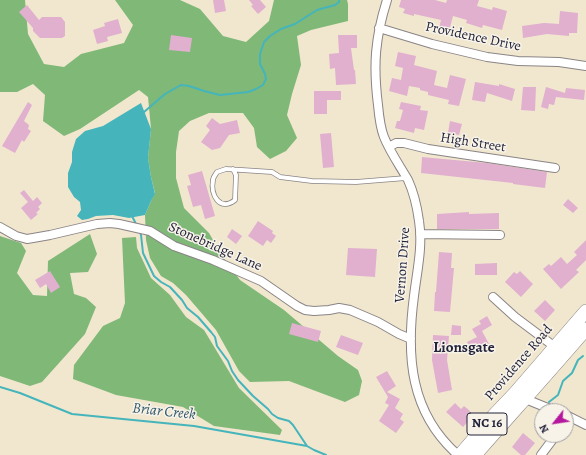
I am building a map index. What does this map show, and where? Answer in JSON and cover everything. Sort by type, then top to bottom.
[{"type":"main road","name":"Providence Road","points":[[475,455],[507,418],[520,396],[555,346],[586,311]]},
{"type":"main road","name":"Providence Road","points":[[459,455],[495,414],[520,396],[586,329]]},
{"type":"street","name":"Vernon Drive","points":[[387,0],[379,28],[376,48],[376,88],[381,128],[384,138],[413,192],[419,222],[419,258],[413,298],[411,339],[411,356],[416,390],[422,406],[432,424],[440,436],[459,455]]},
{"type":"street","name":"Providence Drive","points":[[379,28],[439,46],[487,57],[518,61],[559,62],[586,66]]},
{"type":"street","name":"High Street","points":[[389,147],[396,143],[404,143],[424,148],[555,168]]},
{"type":"street","name":"Stonebridge Lane","points":[[0,227],[16,236],[27,238],[97,224],[110,223],[147,230],[174,246],[213,260],[261,281],[297,306],[306,310],[314,311],[339,308],[350,310],[411,339]]},
{"type":"street","points":[[420,234],[500,235]]},
{"type":"street","points":[[492,297],[515,317],[555,346]]},
{"type":"street","points":[[520,396],[536,403]]},
{"type":"street","points":[[574,421],[586,425]]},
{"type":"street","points":[[540,455],[550,443]]},
{"type":"lane","points":[[233,169],[236,176],[235,200],[230,204],[225,204],[219,202],[215,198],[213,180],[217,172],[226,169],[233,169],[272,172],[280,177],[312,182],[356,182],[406,178]]},
{"type":"green space","points":[[0,0],[25,0],[28,34],[44,64],[64,67],[81,54],[124,43],[133,25],[115,0],[180,0],[200,9],[223,36],[246,42],[269,21],[274,0],[347,0],[348,21],[311,30],[297,36],[301,65],[287,115],[297,138],[286,151],[270,159],[257,147],[254,128],[243,113],[209,113],[190,121],[179,131],[176,152],[176,178],[184,208],[209,233],[223,257],[240,280],[284,310],[338,356],[358,370],[362,381],[359,395],[345,402],[289,381],[250,382],[239,371],[216,330],[186,295],[173,283],[161,276],[150,258],[146,240],[145,215],[155,193],[148,158],[151,129],[148,97],[139,90],[80,129],[64,136],[43,121],[45,95],[33,84],[17,92],[0,92]]},
{"type":"green space","points":[[90,234],[97,254],[88,272],[70,273],[74,294],[86,298],[96,307],[85,334],[42,382],[30,386],[0,376],[0,236],[21,243],[26,251],[17,273],[33,295],[47,296],[48,261]]},
{"type":"green space","points":[[136,237],[137,248],[151,278],[170,295],[186,317],[204,330],[239,388],[282,430],[280,435],[214,426],[183,407],[116,395],[73,379],[74,365],[103,326],[120,318],[125,303],[122,238]]},
{"type":"water","points":[[141,103],[151,129],[148,158],[155,194],[145,215],[129,218],[113,215],[96,216],[82,220],[77,216],[81,210],[80,202],[74,197],[68,187],[68,173],[72,162],[72,152],[76,139],[85,131],[103,126]]},
{"type":"building","points":[[213,0],[224,0],[226,11],[215,13]]},
{"type":"building","points":[[249,0],[260,0],[266,7],[258,14],[251,6],[253,5]]},
{"type":"building","points":[[401,0],[435,0],[446,3],[447,0],[479,0],[477,6],[492,10],[493,7],[507,11],[502,30],[483,25],[482,28],[466,23],[467,20],[453,16],[449,31],[439,28],[441,20],[403,13],[405,9],[399,7]]},
{"type":"building","points":[[27,5],[39,20],[42,17],[61,17],[65,22],[65,36],[62,38],[40,38],[19,12]]},
{"type":"building","points":[[560,11],[578,13],[577,33],[569,33],[569,36],[547,34],[523,38],[522,26],[544,23],[559,24]]},
{"type":"building","points":[[118,19],[122,33],[107,37],[108,41],[97,44],[93,30],[105,26],[104,23]]},
{"type":"building","points":[[171,35],[192,38],[190,52],[169,50]]},
{"type":"building","points":[[338,35],[357,35],[357,48],[351,48],[356,84],[336,85],[335,68],[330,69],[329,54],[339,53]]},
{"type":"building","points":[[398,52],[416,56],[414,65],[437,71],[434,85],[447,88],[450,75],[466,79],[459,106],[448,104],[449,100],[428,95],[428,92],[420,90],[420,88],[409,86],[407,96],[389,91],[392,78],[401,80],[403,68],[395,66]]},
{"type":"building","points":[[475,82],[499,86],[499,84],[515,89],[512,101],[487,93],[485,102],[472,100]]},
{"type":"building","points":[[523,87],[536,87],[535,111],[521,110]]},
{"type":"building","points":[[546,87],[565,93],[566,88],[585,90],[584,100],[556,97],[554,105],[549,104],[548,109],[541,107]]},
{"type":"building","points":[[314,91],[341,91],[341,100],[327,100],[327,114],[314,114]]},
{"type":"building","points":[[28,102],[32,105],[24,121],[29,125],[28,129],[31,131],[24,142],[22,140],[15,153],[2,146]]},
{"type":"building","points":[[401,102],[421,106],[420,110],[428,111],[424,130],[415,128],[414,133],[395,128],[397,121],[400,121],[403,110],[399,109]]},
{"type":"building","points":[[212,118],[220,124],[237,120],[240,133],[229,135],[220,148],[212,150],[201,142],[210,130],[206,126]]},
{"type":"building","points":[[450,121],[462,124],[459,135],[448,133]]},
{"type":"building","points":[[331,133],[334,167],[323,168],[320,134]]},
{"type":"building","points":[[422,157],[487,163],[547,172],[545,188],[421,173]]},
{"type":"building","points":[[202,171],[215,216],[205,219],[201,205],[193,207],[187,186],[191,185],[188,175]]},
{"type":"building","points":[[24,190],[33,201],[37,197],[42,203],[38,207],[40,209],[36,213],[38,214],[31,220],[21,208],[28,202],[20,193]]},
{"type":"building","points":[[568,199],[578,208],[573,213],[563,205]]},
{"type":"building","points":[[469,212],[469,214],[499,213],[499,229],[437,229],[437,214]]},
{"type":"building","points":[[258,221],[273,231],[272,233],[276,236],[271,243],[267,240],[263,246],[248,236]]},
{"type":"building","points":[[232,229],[242,236],[236,244],[227,237]]},
{"type":"building","points":[[586,240],[586,260],[576,270],[579,272],[561,289],[543,269],[549,264],[551,266],[561,257],[567,264],[577,255],[574,252]]},
{"type":"building","points":[[348,248],[377,249],[375,277],[346,275]]},
{"type":"building","points":[[439,252],[452,253],[451,268],[454,268],[450,312],[434,311]]},
{"type":"building","points":[[497,263],[497,275],[475,275],[475,264]]},
{"type":"building","points":[[50,271],[60,287],[51,293],[46,284],[40,288],[35,280]]},
{"type":"building","points":[[520,271],[533,284],[521,297],[505,282],[514,272],[517,274]]},
{"type":"building","points":[[545,300],[555,310],[545,321],[534,311]]},
{"type":"building","points":[[487,316],[492,325],[482,331],[489,344],[473,353],[467,342],[477,337],[472,329],[481,324],[479,321]]},
{"type":"building","points":[[292,323],[321,331],[318,342],[289,334]]},
{"type":"building","points":[[452,325],[461,326],[461,335],[451,335]]},
{"type":"building","points":[[341,335],[363,343],[358,355],[336,347]]},
{"type":"building","points":[[433,335],[449,336],[447,360],[452,390],[438,393],[432,360]]},
{"type":"building","points":[[387,371],[396,386],[387,392],[400,399],[395,408],[403,414],[400,419],[404,422],[396,433],[379,421],[389,405],[385,403],[388,397],[376,377]]},
{"type":"building","points":[[455,403],[461,409],[464,406],[470,411],[468,414],[472,417],[463,427],[446,412]]},
{"type":"building","points":[[523,433],[535,443],[525,455],[521,455],[512,447]]},
{"type":"waterway","points":[[144,112],[165,94],[181,85],[220,95],[248,92],[263,85],[266,79],[260,64],[260,54],[264,42],[281,29],[295,24],[317,10],[335,5],[339,2],[339,0]]},
{"type":"waterway","points":[[132,216],[136,224]]},
{"type":"waterway","points":[[140,232],[143,253],[154,276],[170,287],[187,308],[198,317],[211,332],[215,337],[217,346],[228,361],[238,380],[272,414],[278,418],[289,421],[307,446]]},
{"type":"waterway","points":[[549,402],[558,395],[563,381],[572,373],[578,360],[583,356]]},
{"type":"waterway","name":"Briar Creek","points":[[0,387],[20,393],[72,414],[194,426],[307,446],[326,455]]},
{"type":"district","name":"Lionsgate","points":[[464,348]]}]
